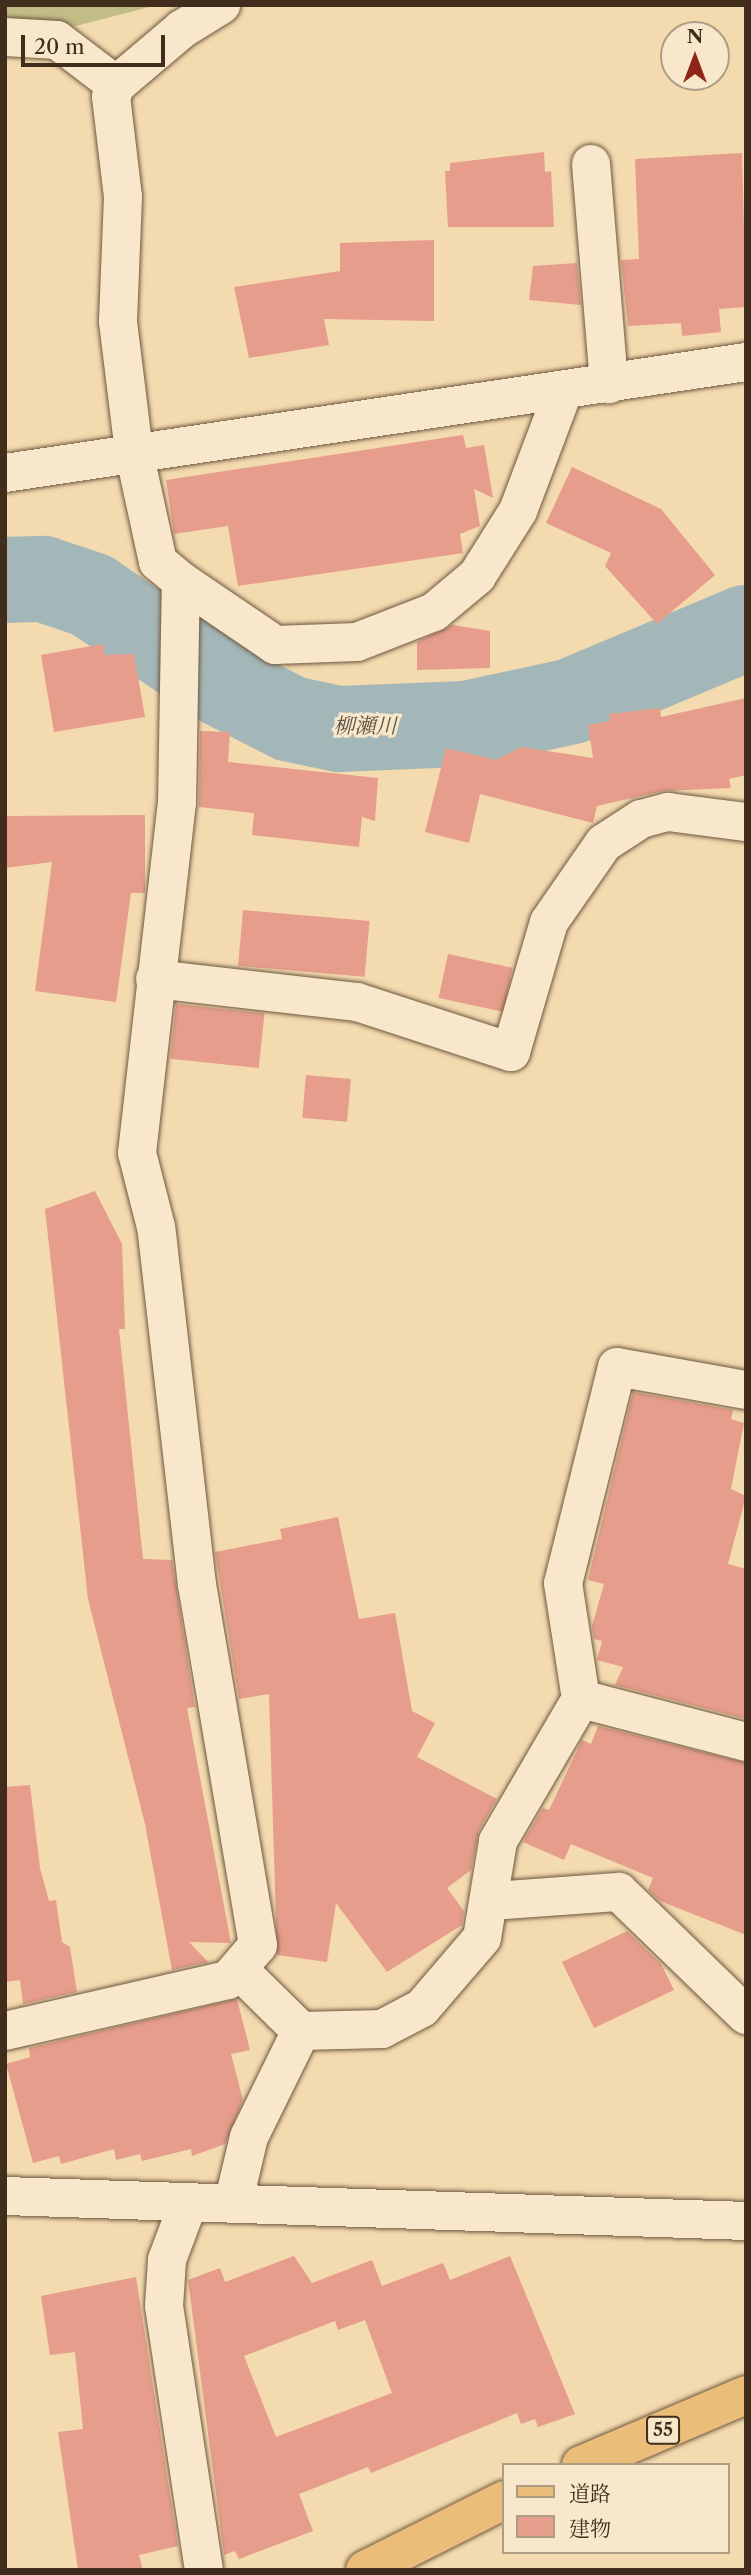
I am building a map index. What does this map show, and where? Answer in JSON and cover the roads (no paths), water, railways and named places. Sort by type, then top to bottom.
[{"type":"main road","name":"55","points":[[586,2463],[746,2395]]},
{"type":"main road","points":[[365,2570],[503,2501]]},
{"type":"street","points":[[221,5],[116,85],[111,97],[123,197],[118,321],[134,452],[158,562],[178,592],[275,645],[357,642],[434,612],[477,576],[518,512],[563,391]]},
{"type":"street","points":[[5,37],[57,40],[116,85]]},
{"type":"street","points":[[591,164],[609,384]]},
{"type":"street","points":[[5,473],[746,362]]},
{"type":"street","points":[[5,2031],[241,1972],[258,1945],[197,1585],[156,1227],[137,1153],[177,803],[178,592]]},
{"type":"street","points":[[155,979],[357,1002],[511,1052],[549,922],[604,842],[641,819],[668,812],[746,822]]},
{"type":"street","points":[[241,1972],[301,2031],[382,2029],[422,2008],[482,1938],[492,1901],[498,1840],[581,1699],[562,1583],[617,1367],[746,1390]]},
{"type":"street","points":[[581,1699],[746,1742]]},
{"type":"street","points":[[492,1901],[619,1892],[746,2015]]},
{"type":"street","points":[[233,2204],[249,2137],[301,2031]]},
{"type":"street","points":[[5,2196],[746,2221]]},
{"type":"street","points":[[188,2204],[167,2260],[164,2306],[204,2570]]},
{"type":"waterway","name":"柳瀬川","points":[[5,580],[43,579],[91,595],[222,684],[291,719],[339,729],[466,724],[572,701],[746,628]]}]
